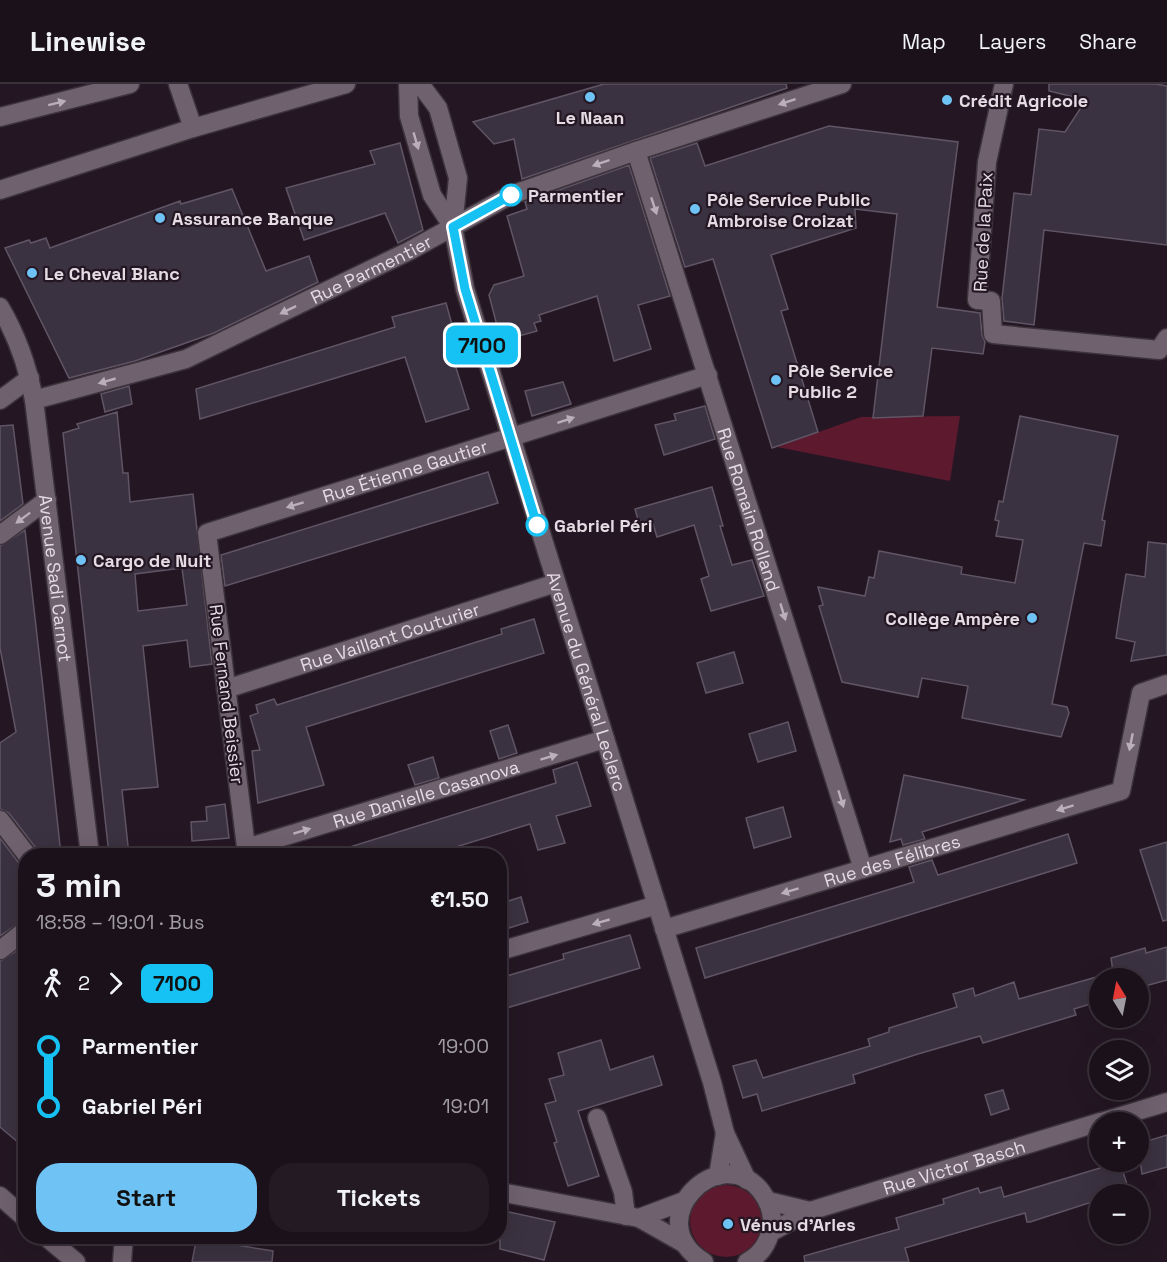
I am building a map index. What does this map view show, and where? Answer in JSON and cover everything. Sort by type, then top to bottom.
[{"type":"street","points":[[0,117],[130,84]]},
{"type":"street","points":[[178,84],[193,128]]},
{"type":"street","points":[[0,190],[317,88],[346,84]]},
{"type":"street","name":"Avenue du Général Leclerc","points":[[408,84],[409,116],[432,195],[453,227]]},
{"type":"street","name":"Avenue du Général Leclerc","points":[[420,84],[438,108],[458,178],[453,227],[465,289],[712,1082],[725,1133],[747,1180],[759,1189],[768,1201]]},
{"type":"street","name":"Rue Parmentier","points":[[34,400],[186,359],[409,251],[511,195],[636,151],[842,84]]},
{"type":"street","name":"Rue de la Paix","points":[[1004,84],[987,162],[977,300],[991,301],[993,334],[1159,350],[1167,338]]},
{"type":"street","name":"Rue Romain Rolland","points":[[636,151],[863,869]]},
{"type":"street","name":"Avenue Sadi Carnot","points":[[0,307],[13,330],[30,378],[34,400],[89,848]]},
{"type":"street","name":"Rue Étienne Gautier","points":[[207,533],[708,375]]},
{"type":"street","points":[[0,400],[30,378]]},
{"type":"street","points":[[0,536],[47,500]]},
{"type":"street","name":"Rue Fernand Beissier","points":[[207,533],[246,848]]},
{"type":"street","name":"Rue Vaillant Couturier","points":[[226,689],[556,583]]},
{"type":"street","name":"Rue des Félibres","points":[[664,929],[1121,791],[1141,693],[1167,684]]},
{"type":"street","name":"Rue Danielle Casanova","points":[[259,848],[604,739]]},
{"type":"street","points":[[0,820],[22,848]]},
{"type":"street","points":[[507,949],[657,905]]},
{"type":"street","points":[[0,950],[18,936]]},
{"type":"street","name":"Rue Victor Basch","points":[[1134,1112],[1167,1102]]},
{"type":"street","points":[[597,1118],[632,1217]]},
{"type":"street","name":"Rue Victor Basch","points":[[747,1262],[810,1211],[1089,1125]]},
{"type":"street","name":"Avenue du Général Leclerc","points":[[718,1176],[725,1133]]},
{"type":"street","points":[[704,1262],[694,1256],[685,1244],[680,1230],[680,1216],[684,1202],[692,1190],[704,1180],[732,1175],[747,1180]]},
{"type":"street","points":[[507,1193],[632,1217],[685,1244]]},
{"type":"street","points":[[0,1196],[18,1212]]},
{"type":"street","points":[[767,1247],[772,1217],[768,1201],[810,1211]]},
{"type":"street","points":[[632,1217],[684,1202]]},
{"type":"street","points":[[55,1244],[76,1262]]},
{"type":"street","points":[[122,1262],[123,1244]]},
{"type":"shaded area","points":[[960,416],[950,481],[777,447],[861,417]]},
{"type":"shaded area","points":[[726,1185],[740,1188],[752,1195],[759,1207],[762,1221],[759,1235],[752,1247],[740,1254],[726,1257],[712,1254],[700,1247],[693,1235],[690,1221],[693,1207],[700,1195],[712,1188]]},
{"type":"building","points":[[604,84],[786,84],[787,88],[522,179],[514,139],[494,144],[473,122]]},
{"type":"building","points":[[1049,84],[1156,84],[1167,86],[1167,245],[1044,230],[1034,325],[1004,321],[1002,298],[1014,193],[1031,195],[1039,129],[1065,132],[1086,100],[1049,91]]},
{"type":"building","points":[[829,126],[958,142],[937,307],[980,313],[985,342],[983,354],[932,348],[923,416],[873,418],[897,214],[855,209],[856,228],[771,255],[788,309],[781,311],[818,432],[772,448],[713,259],[685,267],[650,158],[697,143],[705,166]]},
{"type":"building","points":[[400,143],[423,230],[398,243],[385,213],[304,240],[286,188],[375,164],[370,151]]},
{"type":"building","points":[[629,165],[670,296],[638,305],[651,349],[614,361],[597,296],[539,315],[541,321],[534,323],[537,331],[501,341],[489,295],[494,285],[524,276],[507,216],[527,209],[525,202]]},
{"type":"building","points":[[232,189],[266,271],[309,256],[318,282],[214,333],[135,361],[69,378],[5,248],[29,240],[31,243],[46,238],[50,248],[180,201],[181,204]]},
{"type":"building","points":[[446,303],[456,339],[448,342],[469,409],[426,422],[405,357],[200,419],[196,389],[395,327],[392,317]]},
{"type":"building","points":[[563,382],[571,404],[532,416],[525,391]]},
{"type":"building","points":[[129,386],[132,404],[105,412],[101,394]]},
{"type":"building","points":[[705,406],[715,439],[664,455],[655,425],[676,420],[674,414]]},
{"type":"building","points":[[117,412],[123,473],[128,473],[130,502],[193,494],[212,664],[190,667],[187,640],[143,646],[158,787],[122,790],[128,848],[108,848],[63,433],[79,428],[77,424]],"holes":[[[182,568],[187,605],[138,611],[135,574]]]},
{"type":"building","points":[[1020,416],[1118,436],[1102,520],[1105,521],[1101,546],[1084,543],[1052,704],[1067,707],[1069,713],[1061,737],[962,718],[968,686],[922,678],[918,697],[842,682],[819,606],[823,605],[818,587],[865,596],[869,577],[874,578],[879,551],[962,567],[961,574],[1015,583],[1023,540],[996,536],[999,521],[995,520],[999,501],[1003,502]]},
{"type":"building","points":[[13,425],[23,504],[0,521],[0,426]]},
{"type":"building","points":[[488,472],[498,503],[225,586],[221,555]]},
{"type":"building","points":[[712,487],[723,526],[720,526],[732,565],[752,560],[764,596],[711,611],[701,579],[709,576],[694,525],[657,537],[653,524],[640,527],[635,509]]},
{"type":"building","points":[[25,530],[60,848],[36,848],[9,813],[0,809],[0,743],[16,732],[0,648],[0,546]]},
{"type":"building","points":[[1148,542],[1167,544],[1167,655],[1131,661],[1135,642],[1116,638],[1126,574],[1145,577]]},
{"type":"building","points":[[534,619],[544,653],[306,727],[324,785],[258,803],[252,751],[260,750],[250,716],[258,713],[256,705],[274,699],[277,705],[502,634],[501,629]]},
{"type":"building","points":[[734,652],[743,683],[706,693],[697,663]]},
{"type":"building","points":[[788,722],[796,751],[758,762],[749,734]]},
{"type":"building","points":[[508,725],[517,753],[499,759],[490,731]]},
{"type":"building","points":[[433,757],[439,778],[415,785],[408,765]]},
{"type":"building","points":[[577,762],[591,806],[556,816],[565,843],[538,850],[530,824],[453,848],[346,848],[556,783],[553,770]]},
{"type":"building","points":[[904,775],[1024,800],[922,832],[925,839],[903,845],[901,839],[890,842]]},
{"type":"building","points":[[225,804],[229,838],[192,841],[191,822],[207,821],[206,807]]},
{"type":"building","points":[[783,807],[791,837],[754,848],[746,818]]},
{"type":"building","points":[[1068,834],[1077,863],[705,978],[696,948],[914,882],[909,867],[932,860],[938,875]]},
{"type":"building","points":[[0,838],[18,862],[18,924],[0,936]]},
{"type":"building","points":[[1167,842],[1167,920],[1163,921],[1140,850]]},
{"type":"building","points":[[521,897],[528,922],[509,928],[507,901]]},
{"type":"building","points":[[630,935],[640,968],[507,1008],[507,976],[564,959],[563,954]]},
{"type":"building","points":[[1167,947],[1167,980],[1149,985],[1149,968],[1112,968],[1111,958],[1145,948],[1146,953]]},
{"type":"building","points":[[18,950],[18,1142],[0,1127],[0,961]]},
{"type":"building","points":[[1089,979],[1089,1004],[1074,1009],[1076,1015],[983,1043],[980,1036],[918,1054],[853,1075],[855,1083],[762,1111],[757,1094],[743,1098],[733,1066],[756,1060],[763,1078],[870,1046],[868,1039],[889,1032],[889,1028],[957,1007],[953,994],[973,988],[975,996],[1014,982],[1019,999]]},
{"type":"building","points":[[601,1040],[610,1070],[653,1056],[662,1085],[578,1111],[599,1176],[568,1186],[554,1143],[557,1142],[545,1104],[556,1101],[549,1079],[564,1075],[558,1053]]},
{"type":"building","points":[[1003,1090],[1009,1109],[991,1115],[985,1095]]},
{"type":"building","points":[[1167,1135],[1167,1167],[1142,1174],[1142,1172],[1149,1172],[1149,1141]]},
{"type":"building","points":[[1089,1171],[1123,1172],[1127,1184],[1089,1184],[1089,1203],[1030,1222],[1027,1222],[1025,1213],[905,1248],[909,1262],[805,1262],[804,1256],[899,1229],[896,1218],[944,1204],[943,1199],[978,1188],[980,1193],[1001,1187],[1004,1197]]},
{"type":"building","points":[[507,1212],[555,1222],[544,1260],[500,1249],[500,1244],[507,1244]]},
{"type":"building","points":[[195,1244],[236,1244],[273,1251],[272,1262],[192,1262]]},
{"type":"bus line","name":"7100","points":[[511,195],[453,227],[465,289],[537,525]]},
{"type":"place","name":"Le Naan","points":[[590,97]]},
{"type":"place","name":"Crédit Agricole","points":[[947,100]]},
{"type":"place","name":"Parmentier","points":[[511,195]]},
{"type":"place","name":"Pôle Service Public Ambroise Croizat","points":[[695,209]]},
{"type":"place","name":"Assurance Banque","points":[[160,218]]},
{"type":"place","name":"Le Cheval Blanc","points":[[32,273]]},
{"type":"place","name":"Pôle Service Public 2","points":[[776,380]]},
{"type":"place","name":"Gabriel Péri","points":[[537,525]]},
{"type":"place","name":"Cargo de Nuit","points":[[81,560]]},
{"type":"place","name":"Collège Ampère","points":[[1032,618]]},
{"type":"place","name":"Vénus d'Arles","points":[[728,1224]]}]
